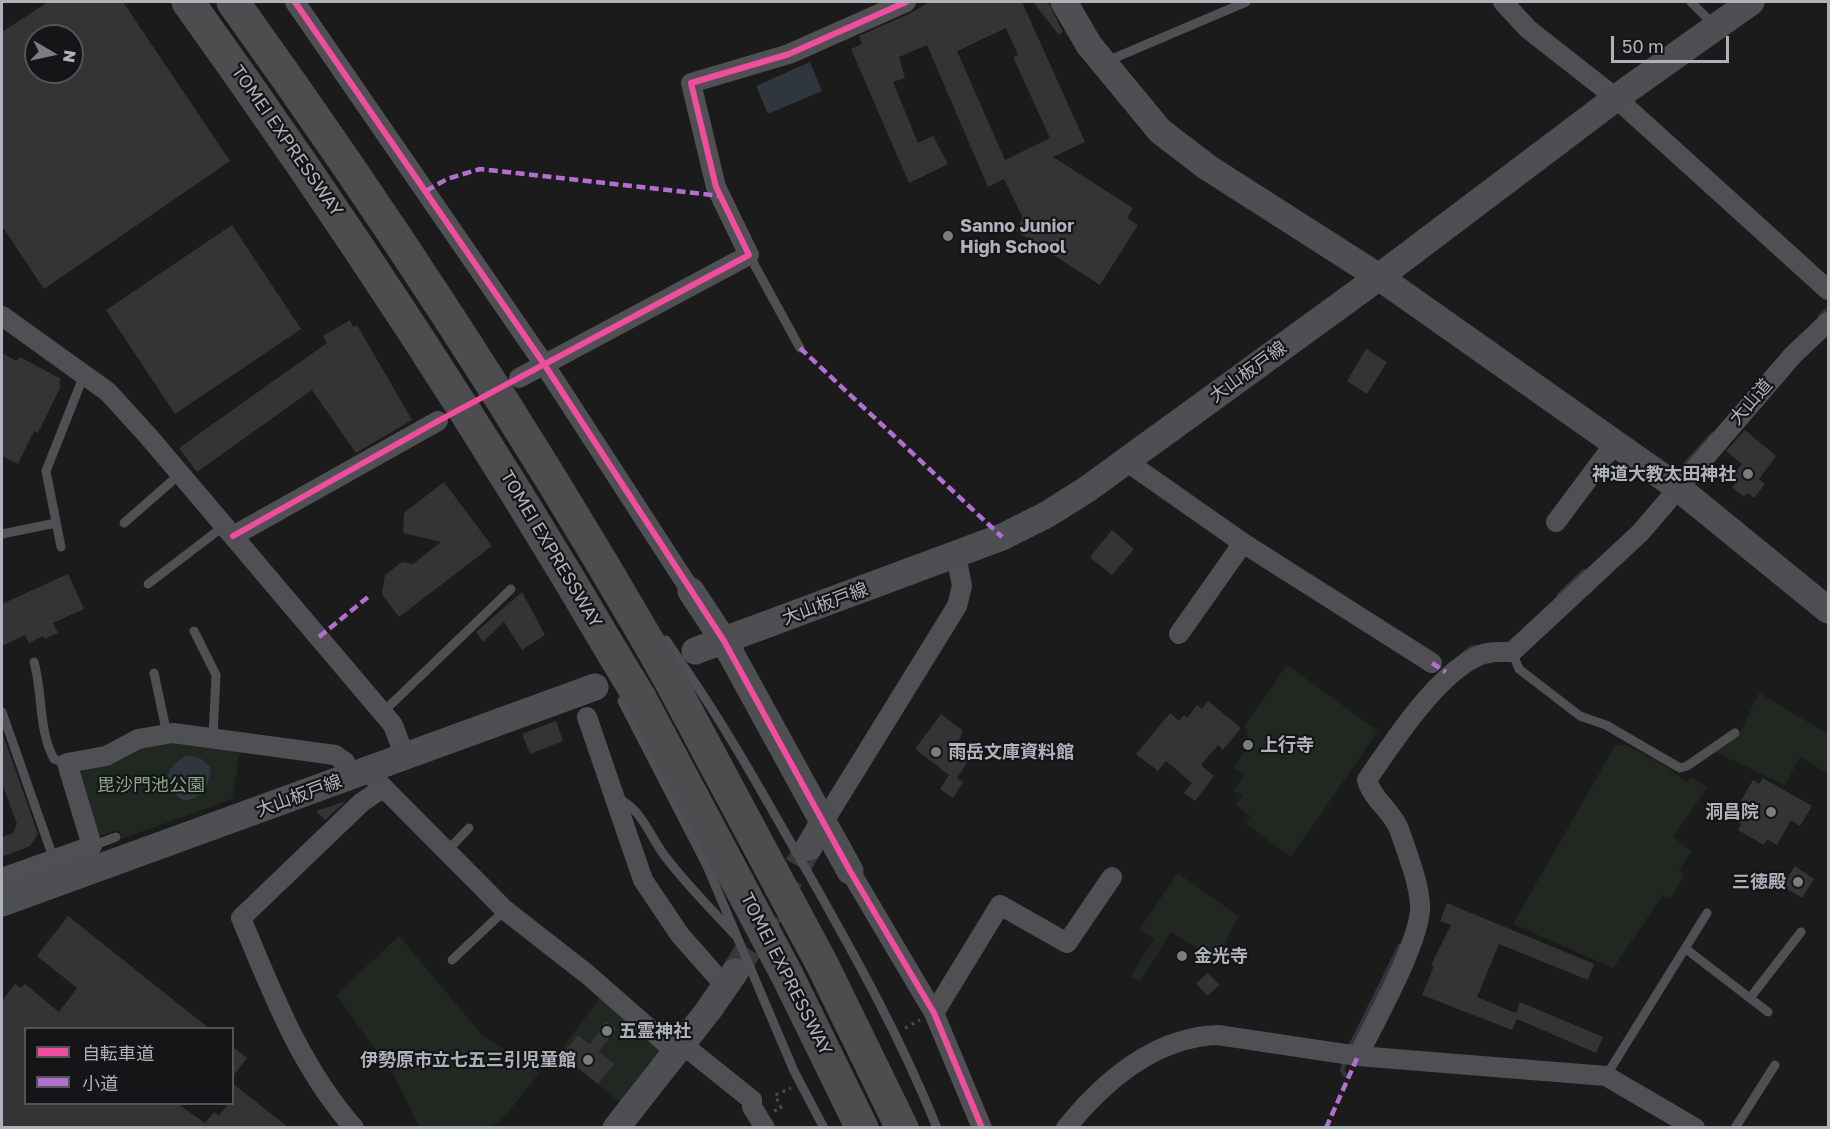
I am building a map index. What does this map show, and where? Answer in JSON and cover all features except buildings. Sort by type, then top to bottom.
[{"type":"highway","name":"TOMEI EXPRESSWAY","points":[[188,2],[290,143],[381,279],[529,511],[614,655],[619,694],[782,965],[862,1128]]},
{"type":"highway","name":"TOMEI EXPRESSWAY","points":[[233,2],[320,123],[658,638],[685,669],[811,943],[902,1128]]},
{"type":"main road","points":[[1064,2],[1089,45],[1160,131],[1207,167],[1379,277],[1677,487],[1828,610]]},
{"type":"main road","name":"大山板戸線","points":[[685,669],[724,641],[956,555],[1046,515],[1379,277],[1616,98],[1751,2]]},
{"type":"main road","points":[[691,591],[724,641],[850,871]]},
{"type":"main road","name":"大山板戸線","points":[[2,903],[125,846],[222,824],[367,778],[405,757],[619,694]]},
{"type":"main road","points":[[809,847],[823,823]]},
{"type":"main road","points":[[616,1128],[730,979]]},
{"type":"street","points":[[519,378],[749,255],[716,187],[691,83],[789,54],[906,2]]},
{"type":"street","points":[[1503,2],[1528,29],[1616,98],[1828,290]]},
{"type":"street","points":[[300,3],[544,364],[691,591]]},
{"type":"street","points":[[2,316],[108,392],[383,712],[393,725],[405,757]]},
{"type":"street","name":"大山道","points":[[1512,652],[1625,548],[1793,355],[1828,322]]},
{"type":"street","points":[[229,531],[438,421]]},
{"type":"street","points":[[1556,522],[1615,443]]},
{"type":"street","points":[[1126,460],[1243,543],[1442,670]]},
{"type":"street","points":[[1179,634],[1243,543]]},
{"type":"street","points":[[823,823],[957,606],[962,586],[956,555]]},
{"type":"street","points":[[1350,1055],[1418,929],[1420,905],[1413,871],[1397,826],[1369,789],[1366,780],[1442,670],[1491,652],[1512,652]]},
{"type":"street","points":[[587,717],[617,799],[628,842],[649,890],[680,935],[730,979]]},
{"type":"street","points":[[2,878],[92,846],[67,763],[106,756],[138,739],[167,734],[213,737],[335,755],[367,778],[505,910],[679,1048],[752,1100],[752,1107],[762,1123]]},
{"type":"street","points":[[354,1128],[330,1099],[300,1052],[241,918],[362,802],[367,778]]},
{"type":"street","points":[[850,871],[982,1128]]},
{"type":"street","points":[[927,1017],[1000,905],[1067,944],[1112,877]]},
{"type":"street","points":[[1066,1128],[1091,1097],[1128,1067],[1170,1046],[1198,1036],[1238,1037],[1350,1055],[1606,1076],[1695,1128]]},
{"type":"lane","points":[[1103,63],[1246,2]]},
{"type":"lane","points":[[1691,2],[1716,26]]},
{"type":"lane","points":[[749,255],[800,348]]},
{"type":"lane","points":[[60,547],[46,471],[84,375]]},
{"type":"lane","points":[[124,523],[180,474]]},
{"type":"lane","points":[[48,486],[59,486]]},
{"type":"lane","points":[[568,503],[633,594]]},
{"type":"lane","points":[[529,511],[568,598]]},
{"type":"lane","points":[[2,534],[56,523]]},
{"type":"lane","points":[[148,584],[229,531]]},
{"type":"lane","points":[[163,573],[170,581]]},
{"type":"lane","points":[[383,712],[511,589]]},
{"type":"lane","points":[[194,632],[216,675],[213,737]]},
{"type":"lane","points":[[194,654],[204,650]]},
{"type":"lane","points":[[1512,652],[1519,669],[1580,716],[1606,725],[1680,768],[1687,766],[1735,733]]},
{"type":"lane","points":[[33,662],[40,685],[45,740],[54,759],[67,763]]},
{"type":"lane","points":[[685,669],[779,823],[868,978],[902,1042],[937,1128]]},
{"type":"lane","points":[[154,673],[167,734]]},
{"type":"lane","points":[[619,694],[706,866],[741,941],[794,1071],[824,1128]]},
{"type":"lane","points":[[2,712],[54,860]]},
{"type":"lane","points":[[617,799],[627,803],[640,818],[664,855],[741,941]]},
{"type":"lane","points":[[446,852],[469,828]]},
{"type":"lane","points":[[92,846],[125,846]]},
{"type":"lane","points":[[452,960],[505,910]]},
{"type":"lane","points":[[1606,1076],[1707,913]]},
{"type":"lane","points":[[1750,998],[1801,932]]},
{"type":"lane","points":[[1686,948],[1768,1012]]},
{"type":"lane","points":[[1735,1128],[1774,1065]]},
{"type":"path","points":[[903,1029],[927,1017]]},
{"type":"path","points":[[762,1123],[781,1108],[775,1095],[795,1086]]},
{"type":"green space","points":[[1287,665],[1378,731],[1291,857],[1246,824],[1250,816],[1236,805],[1242,796],[1234,790],[1244,775],[1234,768],[1249,743],[1245,725]]},
{"type":"green space","points":[[1759,693],[1828,734],[1828,768],[1825,772],[1800,757],[1785,785],[1715,752],[1739,735]]},
{"type":"green space","name":"毘沙門池公園","points":[[162,741],[241,747],[232,799],[122,839],[119,830],[98,836],[76,772],[138,745]]},
{"type":"green space","points":[[1624,744],[1668,768],[1687,782],[1691,777],[1707,788],[1673,837],[1692,852],[1679,870],[1685,874],[1670,899],[1663,895],[1613,968],[1513,924],[1615,746]]},
{"type":"green space","points":[[1178,873],[1239,917],[1216,961],[1171,932],[1140,981],[1131,976],[1154,939],[1139,930]]},
{"type":"green space","points":[[399,936],[482,1035],[540,1072],[509,1111],[492,1127],[419,1127],[395,1077],[336,995]]},
{"type":"green space","points":[[602,995],[664,1048],[623,1105],[559,1053]]},
{"type":"shaded area","points":[[810,62],[822,91],[768,114],[756,86]]},
{"type":"shaded area","points":[[186,755],[200,758],[211,768],[208,781],[201,794],[184,801],[171,789],[167,778],[173,767]]},
{"type":"waterway","points":[[1820,317],[1828,309]]},
{"type":"waterway","points":[[1679,471],[1713,434]]},
{"type":"waterway","points":[[1559,595],[1584,571],[1588,571]]},
{"type":"waterway","points":[[1462,655],[1471,648],[1478,647]]},
{"type":"waterway","points":[[1349,1049],[1400,946]]},
{"type":"waterway","points":[[1345,1075],[1342,1070],[1346,1060]]},
{"type":"tunnel","points":[[735,972],[809,847]]},
{"type":"marked path","points":[[426,191],[447,179],[480,169],[721,196]]},
{"type":"marked path","points":[[800,348],[1002,537]]},
{"type":"marked path","points":[[319,637],[368,597]]},
{"type":"marked path","points":[[1432,663],[1446,672]]},
{"type":"marked path","points":[[1326,1128],[1358,1056]]},
{"type":"cycle path","points":[[295,2],[544,364],[724,641],[850,871],[934,1013],[982,1128]]},
{"type":"cycle path","points":[[233,536],[438,421],[749,255],[716,187],[691,83],[789,54],[906,2]]},
{"type":"place","name":"Sanno Junior High School","points":[[948,236]]},
{"type":"place","name":"神道大教太田神社","points":[[1748,474]]},
{"type":"place","name":"上行寺","points":[[1248,745]]},
{"type":"place","name":"雨岳文庫資料館","points":[[936,752]]},
{"type":"place","name":"洞昌院","points":[[1771,812]]},
{"type":"place","name":"三徳殿","points":[[1798,882]]},
{"type":"place","name":"金光寺","points":[[1182,956]]},
{"type":"place","name":"五霊神社","points":[[607,1031]]},
{"type":"place","name":"伊勢原市立七五三引児童館","points":[[588,1060]]}]
